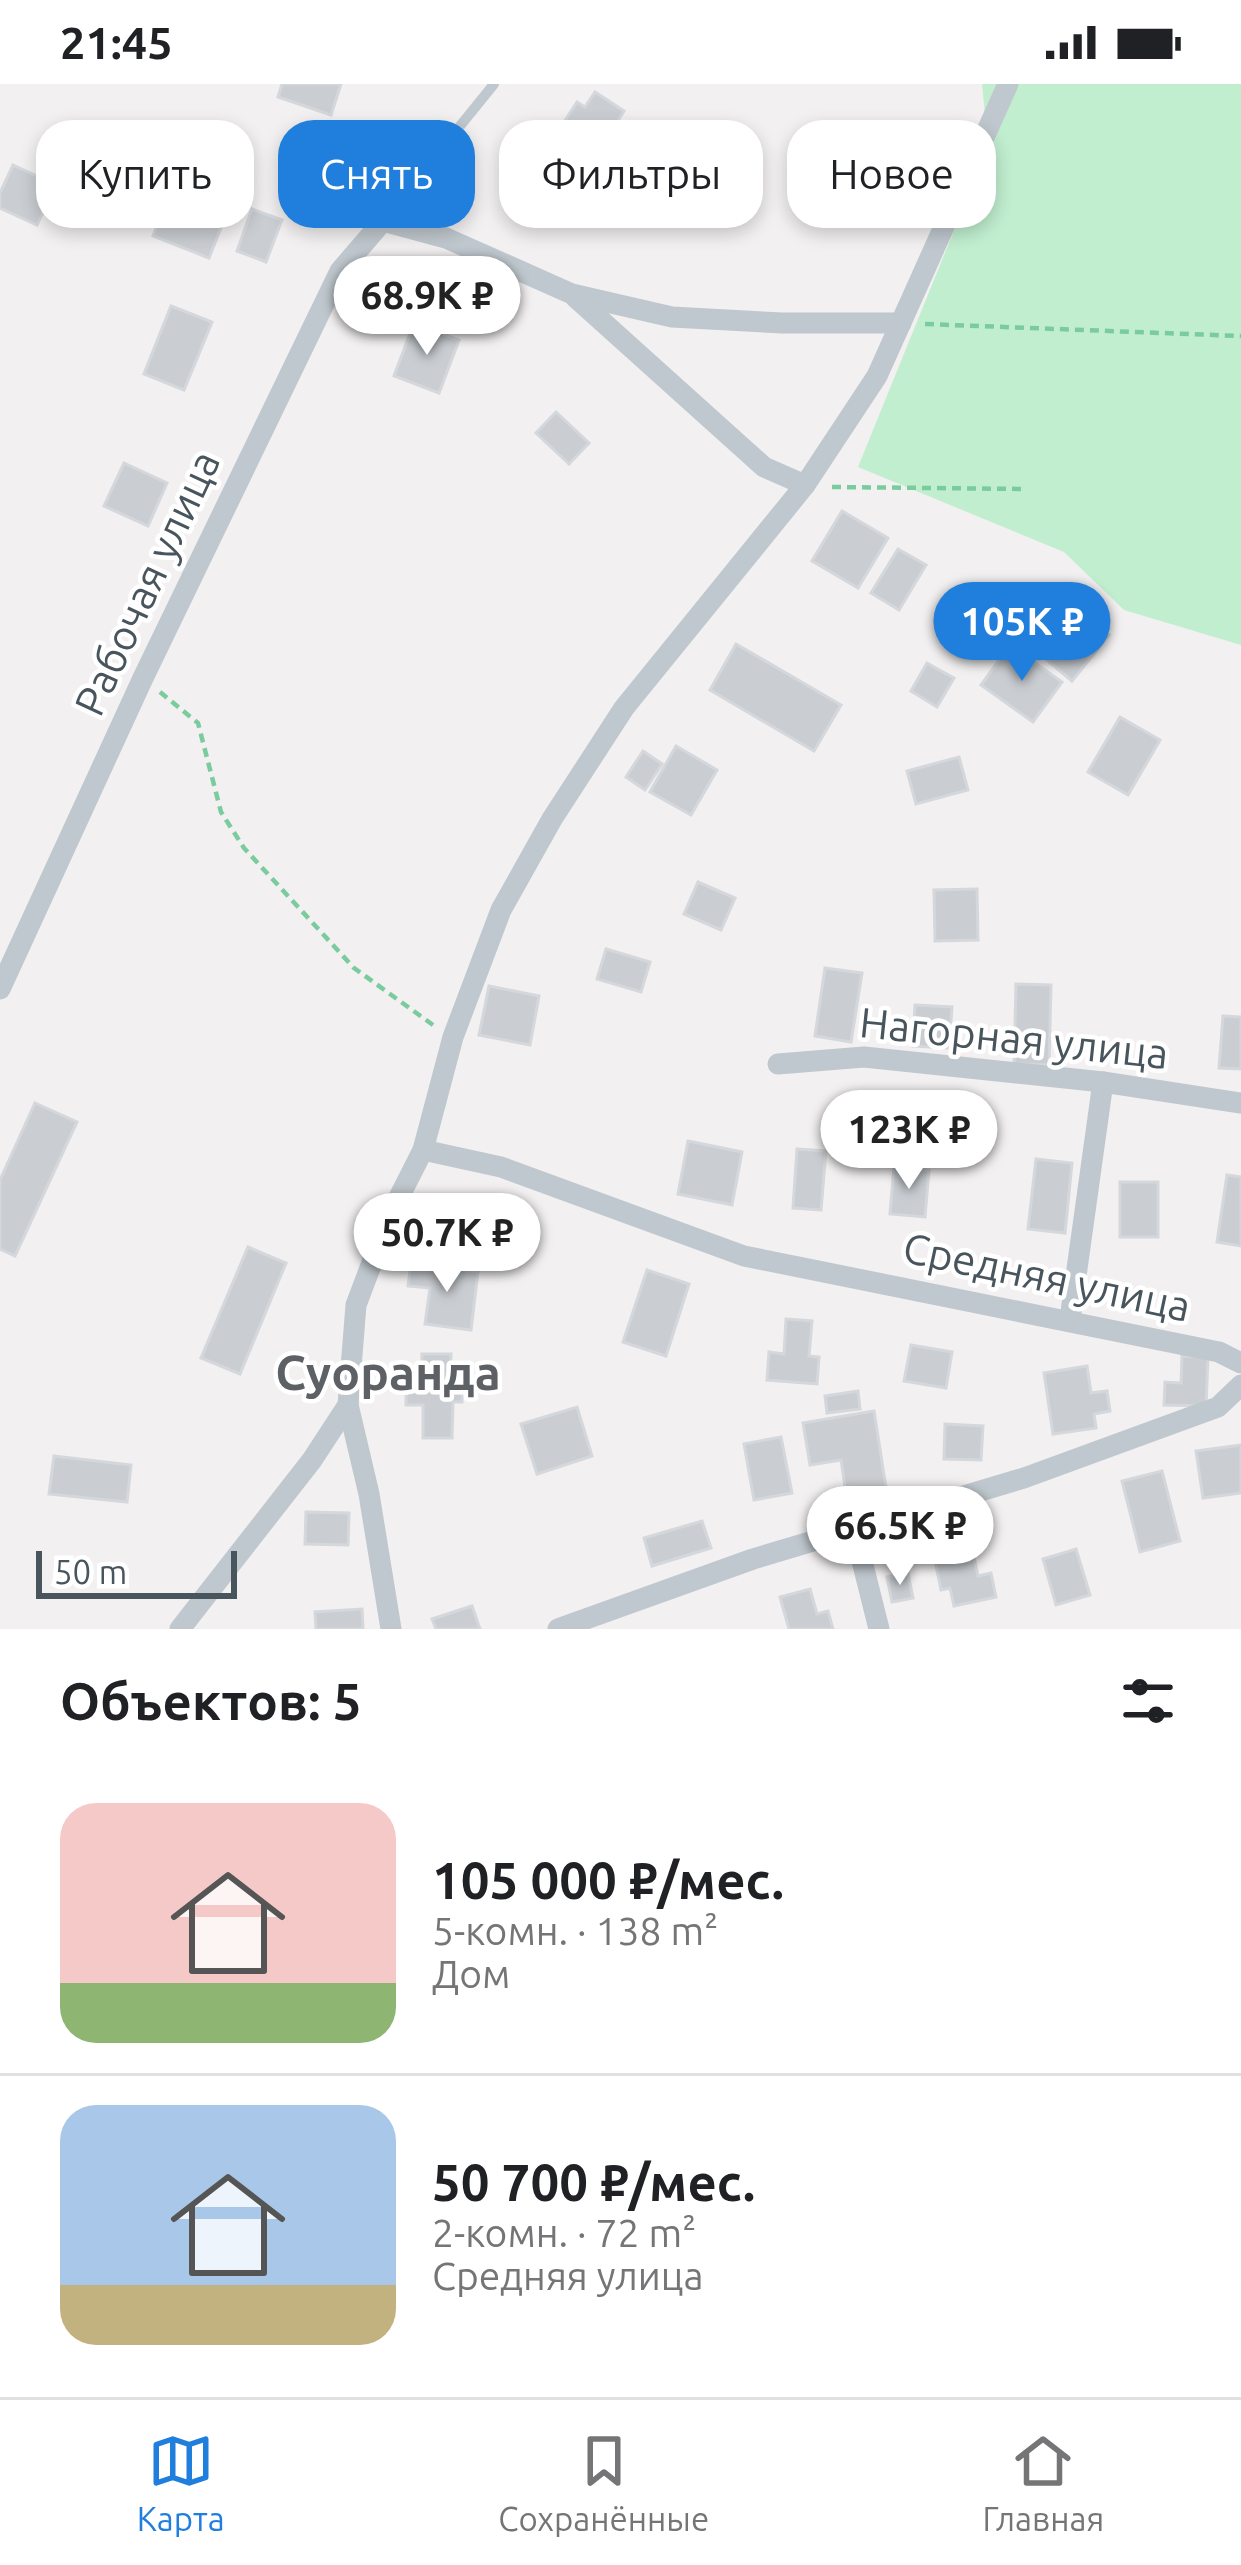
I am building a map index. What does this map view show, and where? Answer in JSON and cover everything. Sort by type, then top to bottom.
[{"type":"street","points":[[392,1629],[348,1405],[356,1305],[390,1215],[423,1150],[453,1037],[501,910],[552,819],[624,708],[805,485],[878,376],[1008,84]]},
{"type":"street","name":"Рабочая улица","points":[[0,989],[143,678],[340,272],[376,228]]},
{"type":"street","points":[[408,228],[446,238],[572,294],[672,317],[901,323]]},
{"type":"street","points":[[572,294],[764,466],[805,485]]},
{"type":"street","name":"Нагорная улица","points":[[778,1064],[864,1057],[1102,1082],[1241,1103]]},
{"type":"street","points":[[1070,1319],[1102,1082]]},
{"type":"street","name":"Средняя улица","points":[[423,1150],[501,1167],[744,1256],[1070,1319],[1219,1352],[1241,1363]]},
{"type":"street","points":[[558,1629],[753,1559],[1024,1478],[1219,1407],[1241,1385]]},
{"type":"street","points":[[181,1629],[312,1460],[348,1405]]},
{"type":"street","points":[[854,1529],[879,1629]]},
{"type":"lane","points":[[465,120],[494,84]]},
{"type":"path","points":[[901,323],[1241,336]]},
{"type":"path","points":[[805,485],[1024,490]]},
{"type":"path","points":[[143,678],[198,723],[221,812],[281,892],[354,968],[453,1037]]},
{"type":"green space","points":[[982,84],[1241,84],[1241,645],[1124,610],[1064,552],[858,467],[955,228],[996,228],[996,120],[985,120]]},
{"type":"building","points":[[282,84],[341,84],[331,115],[278,97]]},
{"type":"building","points":[[595,92],[624,111],[618,120],[565,120],[577,102],[585,107]]},
{"type":"building","points":[[13,165],[36,176],[36,225],[0,208],[0,193]]},
{"type":"building","points":[[254,210],[278,219],[266,262],[237,251],[245,228],[254,228]]},
{"type":"building","points":[[156,228],[221,228],[209,258],[153,236]]},
{"type":"building","points":[[171,306],[212,322],[184,390],[144,374]]},
{"type":"building","points":[[414,323],[459,340],[439,393],[394,376]]},
{"type":"building","points":[[556,412],[589,443],[569,464],[536,433]]},
{"type":"building","points":[[124,463],[167,483],[148,526],[104,506]]},
{"type":"building","points":[[842,511],[888,538],[858,588],[812,561]]},
{"type":"building","points":[[898,549],[926,565],[899,610],[871,593]]},
{"type":"building","points":[[1071,604],[1109,635],[1072,681],[1034,649]]},
{"type":"building","points":[[736,644],[841,705],[814,751],[710,690]]},
{"type":"building","points":[[1010,645],[1062,682],[1033,722],[981,685]]},
{"type":"building","points":[[927,663],[954,678],[937,707],[911,691]]},
{"type":"building","points":[[1120,717],[1160,740],[1128,795],[1088,772]]},
{"type":"building","points":[[676,746],[717,770],[691,815],[650,792]]},
{"type":"building","points":[[643,751],[662,764],[645,790],[626,777]]},
{"type":"building","points":[[959,757],[968,790],[916,804],[907,771]]},
{"type":"building","points":[[698,882],[735,898],[721,930],[684,914]]},
{"type":"building","points":[[977,889],[978,940],[935,941],[934,890]]},
{"type":"building","points":[[606,949],[650,962],[641,992],[597,979]]},
{"type":"building","points":[[825,968],[862,973],[851,1042],[815,1036]]},
{"type":"building","points":[[1016,984],[1051,985],[1049,1065],[1014,1064]]},
{"type":"building","points":[[489,986],[539,996],[530,1045],[479,1035]]},
{"type":"building","points":[[915,1005],[952,1007],[949,1048],[913,1046]]},
{"type":"building","points":[[1223,1016],[1241,1017],[1241,1069],[1219,1068]]},
{"type":"building","points":[[35,1103],[77,1122],[15,1256],[0,1249],[0,1180]]},
{"type":"building","points":[[688,1141],[742,1152],[732,1205],[678,1194]]},
{"type":"building","points":[[797,1149],[826,1151],[821,1210],[793,1208]]},
{"type":"building","points":[[1036,1159],[1072,1163],[1065,1233],[1028,1229]]},
{"type":"building","points":[[894,1167],[929,1170],[925,1217],[890,1214]]},
{"type":"building","points":[[1227,1175],[1241,1177],[1241,1246],[1217,1242]]},
{"type":"building","points":[[1120,1182],[1158,1182],[1158,1237],[1120,1237]]},
{"type":"building","points":[[248,1247],[286,1263],[240,1374],[201,1358]]},
{"type":"building","points":[[411,1263],[478,1272],[471,1330],[425,1324],[430,1288],[408,1286]]},
{"type":"building","points":[[647,1270],[689,1284],[666,1356],[623,1342]]},
{"type":"building","points":[[786,1319],[812,1321],[809,1356],[819,1357],[817,1384],[767,1380],[769,1352],[784,1354]]},
{"type":"building","points":[[911,1345],[952,1352],[946,1388],[904,1381]]},
{"type":"building","points":[[422,1354],[451,1354],[450,1384],[462,1384],[462,1402],[453,1402],[452,1438],[423,1438],[423,1405],[406,1405],[406,1388],[421,1389]]},
{"type":"building","points":[[1182,1356],[1208,1357],[1206,1406],[1164,1405],[1165,1382],[1181,1383]]},
{"type":"building","points":[[1087,1366],[1091,1393],[1107,1391],[1110,1411],[1094,1414],[1096,1428],[1053,1434],[1044,1373]]},
{"type":"building","points":[[858,1391],[860,1409],[827,1413],[825,1396]]},
{"type":"building","points":[[577,1407],[592,1456],[537,1474],[521,1424]]},
{"type":"building","points":[[874,1411],[887,1494],[847,1500],[841,1460],[810,1465],[803,1423]]},
{"type":"building","points":[[945,1424],[983,1426],[981,1460],[944,1459]]},
{"type":"building","points":[[781,1437],[792,1493],[754,1500],[744,1444]]},
{"type":"building","points":[[1241,1445],[1241,1493],[1203,1498],[1196,1451]]},
{"type":"building","points":[[54,1456],[131,1465],[127,1502],[49,1494]]},
{"type":"building","points":[[1162,1471],[1180,1541],[1140,1552],[1122,1481]]},
{"type":"building","points":[[306,1512],[349,1513],[348,1545],[305,1544]]},
{"type":"building","points":[[702,1521],[711,1548],[652,1566],[644,1538]]},
{"type":"building","points":[[971,1543],[978,1576],[991,1573],[996,1597],[954,1606],[950,1588],[941,1590],[933,1551]]},
{"type":"building","points":[[1076,1549],[1090,1595],[1056,1605],[1043,1559]]},
{"type":"building","points":[[908,1573],[913,1598],[892,1602],[887,1577]]},
{"type":"building","points":[[810,1589],[817,1614],[828,1611],[833,1629],[789,1629],[780,1597]]},
{"type":"building","points":[[472,1606],[480,1629],[436,1629],[432,1619]]},
{"type":"building","points":[[362,1609],[363,1629],[316,1629],[315,1612]]},
{"type":"district","name":"Суоранда","points":[[388,1373]]}]
